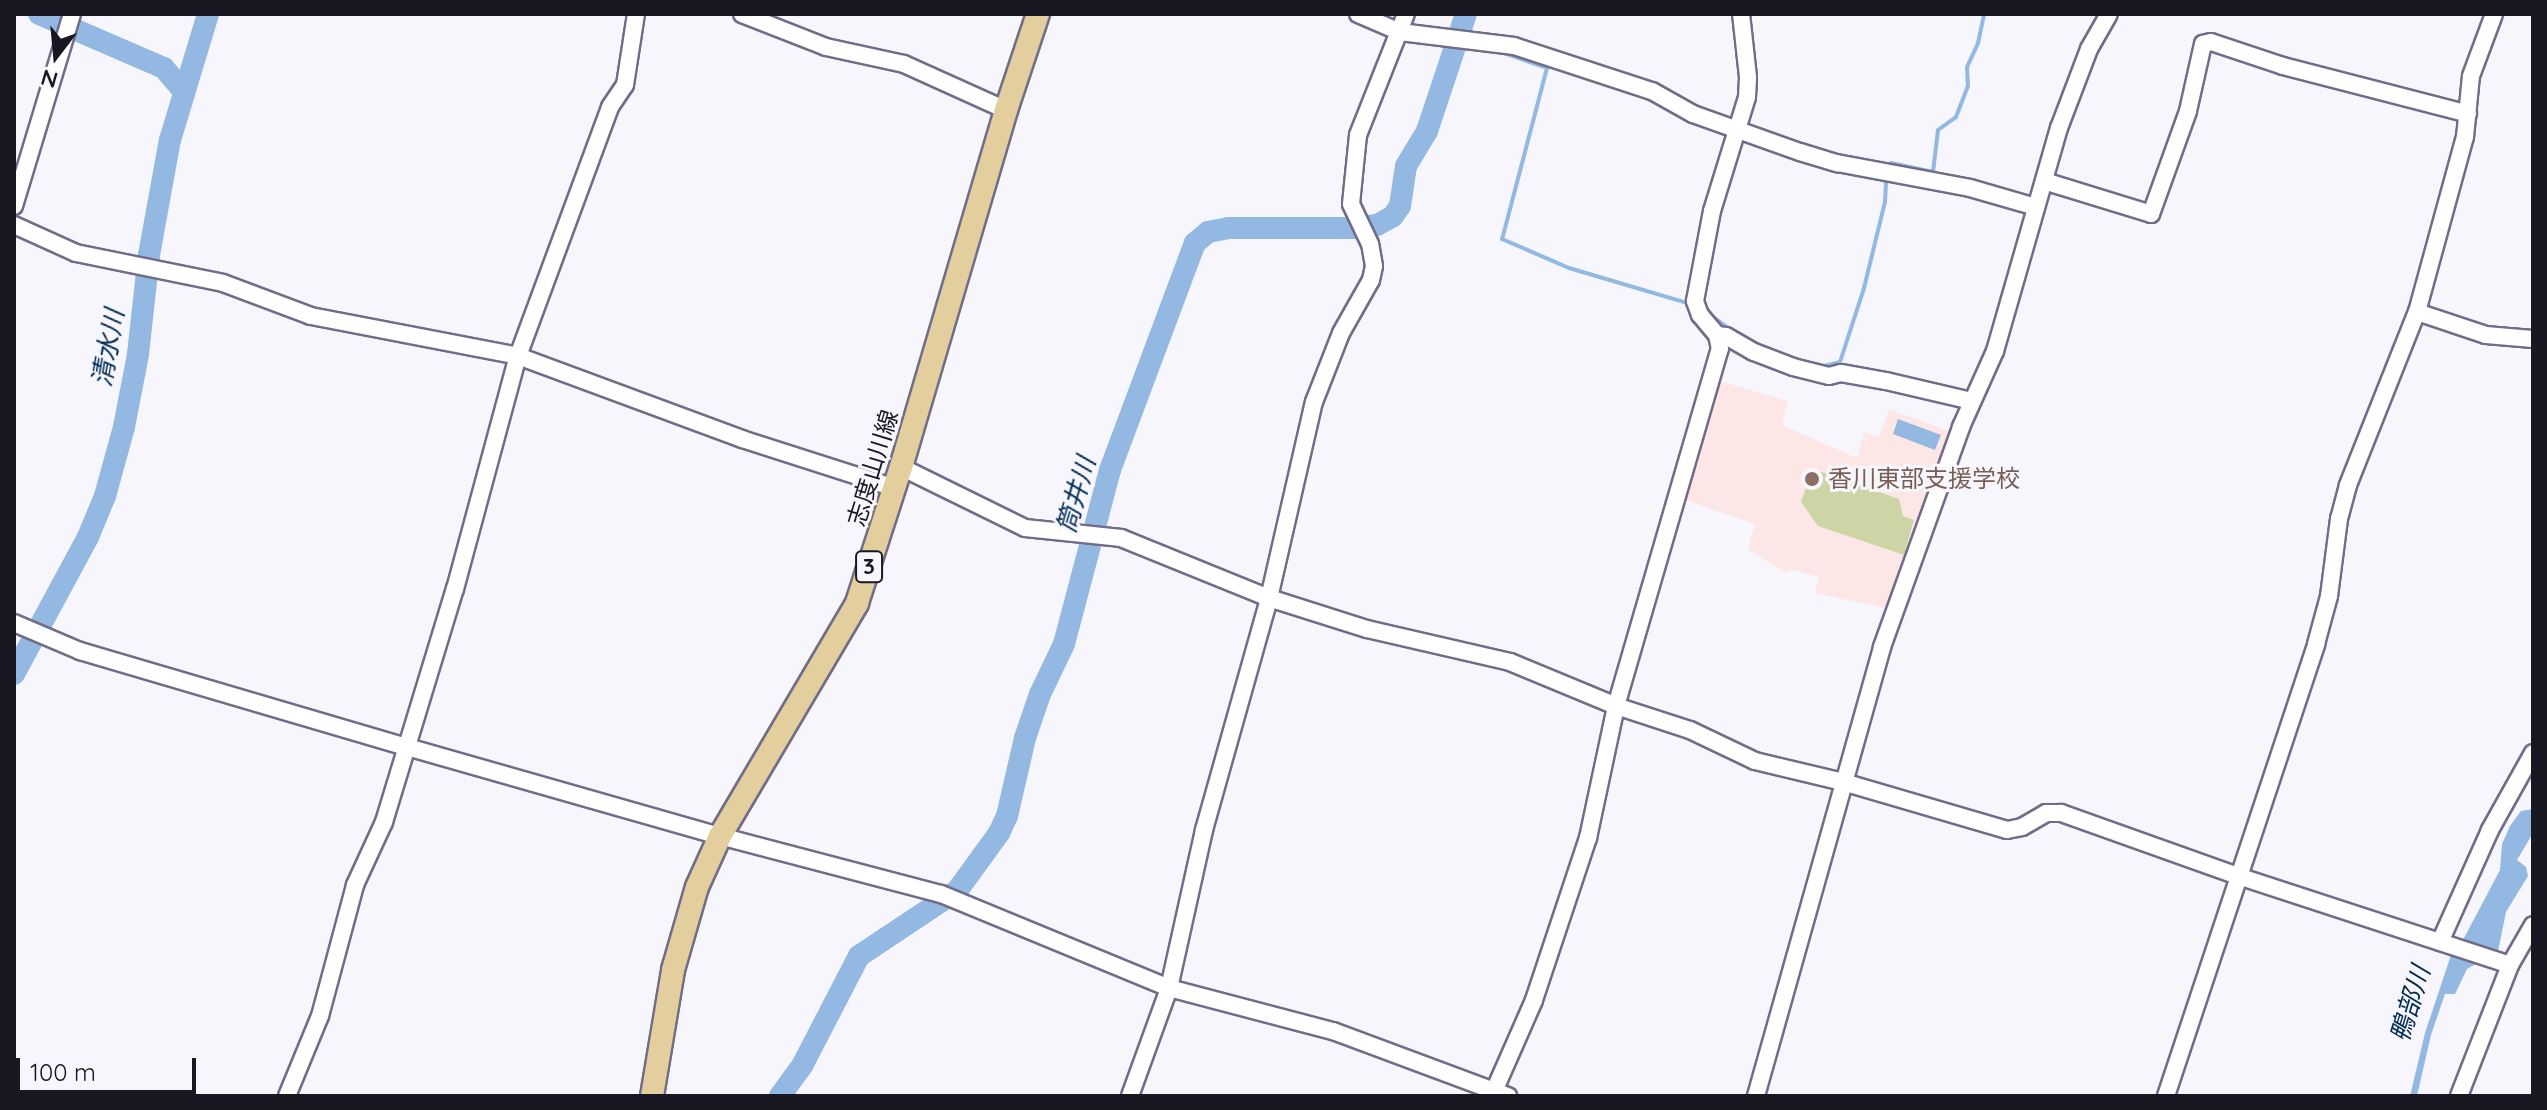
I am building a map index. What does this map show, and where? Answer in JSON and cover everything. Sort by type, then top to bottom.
[{"type":"main road","name":"志度山川線","points":[[652,1096],[683,931],[720,836],[857,603],[1038,14]]},
{"type":"street","points":[[287,1096],[320,1016],[355,885],[384,822],[459,574],[518,356],[610,107],[625,85],[636,14]]},
{"type":"street","points":[[742,14],[826,47],[904,64],[1006,110]]},
{"type":"street","points":[[1358,14],[1400,32],[1491,41],[1652,91],[1693,114],[1837,163],[1970,188],[2036,207]]},
{"type":"street","points":[[1130,1096],[1169,988],[1204,830],[1269,598],[1278,548],[1320,381],[1341,333],[1371,280],[1374,266],[1351,190],[1362,117],[1406,14]]},
{"type":"street","points":[[19,625],[80,651],[407,747],[948,897],[1169,988],[1333,1031],[1489,1092],[1534,1000],[1588,838],[1616,706],[1720,349],[1717,335],[1700,315],[1695,301],[1712,211],[1747,97],[1748,77],[1741,14]]},
{"type":"street","points":[[2166,1096],[2326,608],[2339,519],[2348,485],[2417,312],[2465,137],[2471,76],[2494,14]]},
{"type":"street","points":[[1756,1096],[1882,647],[1972,401],[1995,351],[2044,181],[2081,67],[2103,16]]},
{"type":"street","points":[[14,206],[71,18]]},
{"type":"street","points":[[2044,181],[2151,214],[2188,111],[2203,44],[2211,42],[2283,66],[2468,114]]},
{"type":"street","points":[[14,225],[76,253],[223,283],[311,316],[518,356],[742,439],[898,477],[1025,528],[1121,538],[1269,598],[1367,629],[1510,662],[1616,706],[1690,730],[1720,748],[1755,761],[1843,782],[2007,830],[2046,813],[2061,813],[2238,876],[2506,963]]},
{"type":"street","points":[[2417,312],[2486,335],[2533,339]]},
{"type":"street","points":[[1717,335],[1726,336],[1754,352],[1793,367],[1829,376],[1841,373],[1886,381],[1972,401]]},
{"type":"street","points":[[2444,943],[2490,830],[2533,753]]},
{"type":"street","points":[[2459,1096],[2506,963],[2533,925]]},
{"type":"shaded area","name":"香川東部支援学校","points":[[1716,380],[1788,401],[1782,425],[1857,458],[1864,432],[1879,437],[1889,409],[1954,433],[1890,609],[1815,593],[1819,577],[1790,569],[1787,573],[1748,549],[1755,524],[1682,499]]},
{"type":"green space","points":[[1813,469],[1899,499],[1903,516],[1914,520],[1904,555],[1818,526],[1801,502]]},
{"type":"water","points":[[1898,419],[1941,435],[1935,450],[1893,434]]},
{"type":"water","points":[[2533,809],[2533,833],[2517,860],[2526,867],[2528,876],[2506,912],[2498,951],[2467,969],[2455,994],[2445,994],[2431,1035],[2417,1096],[2410,1096],[2425,1033],[2452,952],[2464,938],[2500,870],[2502,844],[2510,826],[2521,811]]},
{"type":"waterway","points":[[39,14],[164,68],[184,92]]},
{"type":"waterway","name":"清水川","points":[[14,674],[88,537],[105,496],[124,427],[138,354],[149,255],[170,140],[208,14]]},
{"type":"waterway","name":"筒井川","points":[[780,1096],[803,1064],[859,956],[957,891],[999,833],[1007,816],[1025,738],[1040,694],[1064,644],[1110,470],[1195,243],[1208,232],[1228,228],[1352,228],[1377,225],[1393,216],[1400,206],[1406,166],[1427,131],[1466,14]]},
{"type":"waterway","points":[[1891,163],[1933,172],[1938,130],[1956,117],[1968,86],[1967,67],[1978,43],[1984,14]]},
{"type":"waterway","points":[[1453,48],[1473,49]]},
{"type":"waterway","points":[[1501,52],[1547,68],[1502,239],[1569,268],[1687,303]]},
{"type":"waterway","points":[[1792,359],[1824,366],[1840,362],[1864,288],[1885,202],[1886,180]]},
{"type":"waterway","points":[[1709,314],[1734,332]]},
{"type":"place","name":"香川東部支援学校","points":[[1812,479]]},
{"type":"water label","name":"鴨部川","points":[[2410,1004]]}]
